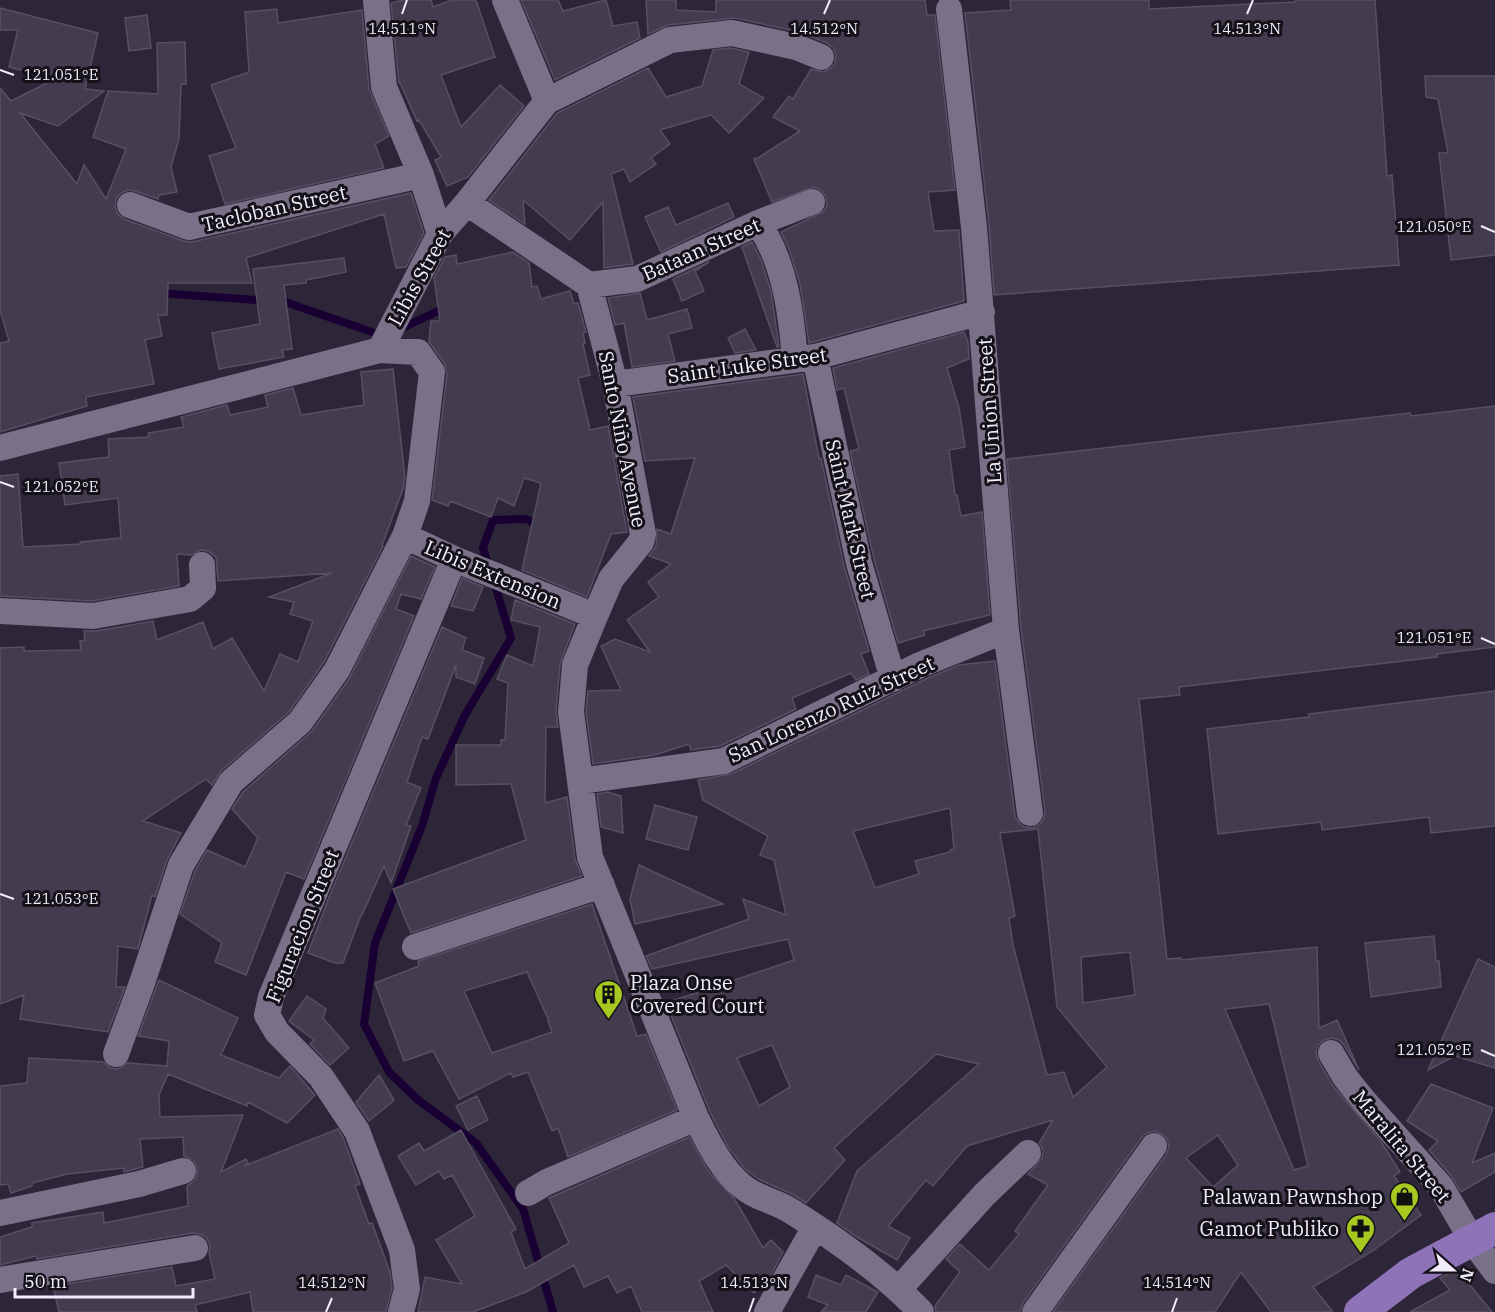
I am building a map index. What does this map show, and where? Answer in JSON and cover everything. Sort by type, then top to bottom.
[{"type":"main road","points":[[1369,1309],[1411,1273],[1484,1234]]},
{"type":"street","points":[[376,0],[384,87],[421,175],[440,234]]},
{"type":"street","points":[[504,0],[547,101]]},
{"type":"street","name":"La Union Street","points":[[949,9],[982,312],[1006,630],[1030,813]]},
{"type":"street","name":"Libis Street","points":[[0,448],[380,350],[440,234],[547,101],[670,40],[732,33],[796,47],[821,57]]},
{"type":"street","name":"Tacloban Street","points":[[130,204],[189,227],[421,175]]},
{"type":"street","name":"Bataan Street","points":[[589,285],[637,279],[758,223],[812,202]]},
{"type":"street","points":[[467,203],[589,285]]},
{"type":"street","name":"Saint Mark Street","points":[[758,223],[776,255],[892,679]]},
{"type":"street","name":"Santo Niño Avenue","points":[[589,285],[615,384],[643,534],[641,542],[611,579],[575,664],[571,712],[590,857],[696,1118],[710,1147],[742,1187],[788,1209],[815,1227],[899,1288],[921,1312]]},
{"type":"street","name":"Saint Luke Street","points":[[615,384],[805,358],[982,312]]},
{"type":"street","name":"Libis Extension","points":[[380,350],[418,352],[432,372],[417,501],[405,536],[454,559],[595,616]]},
{"type":"street","points":[[116,1054],[181,865],[231,782],[300,722],[336,670],[405,536]]},
{"type":"street","name":"Figuracion Street","points":[[401,1312],[407,1289],[402,1250],[357,1131],[321,1077],[277,1032],[267,1015],[271,997],[454,559]]},
{"type":"street","points":[[0,611],[93,616],[190,599],[203,588],[202,565]]},
{"type":"street","name":"San Lorenzo Ruiz Street","points":[[580,781],[724,761],[920,665],[1006,630]]},
{"type":"street","points":[[415,947],[602,885]]},
{"type":"street","name":"Maralita Street","points":[[1331,1053],[1345,1077],[1365,1101],[1484,1234],[1495,1271]]},
{"type":"street","points":[[528,1193],[547,1182],[696,1118]]},
{"type":"street","points":[[1035,1312],[1154,1146]]},
{"type":"street","points":[[899,1288],[990,1188],[1028,1153]]},
{"type":"street","points":[[0,1213],[139,1184],[183,1171]]},
{"type":"street","points":[[767,1312],[815,1227]]},
{"type":"street","points":[[0,1280],[195,1248]]},
{"type":"building","points":[[403,0],[431,0],[433,7],[452,0],[476,0],[495,57],[441,75],[461,127],[500,85],[524,106],[468,177],[447,186],[435,160],[441,157],[419,120],[417,121],[399,83],[391,3]]},
{"type":"building","points":[[521,0],[558,0],[563,11],[606,0],[613,26],[637,22],[640,38],[555,80]]},
{"type":"building","points":[[646,0],[676,0],[676,10],[716,12],[716,0],[925,0],[927,15],[935,15],[955,190],[928,192],[934,231],[959,230],[964,301],[809,343],[800,284],[781,232],[823,212],[827,205],[826,197],[821,190],[814,187],[772,202],[754,159],[800,131],[773,117],[789,96],[793,99],[811,69],[823,72],[831,68],[835,63],[836,55],[833,48],[827,43],[799,32],[735,18],[668,25],[648,34]]},
{"type":"building","points":[[1010,0],[1149,0],[1149,9],[1295,2],[1295,0],[1375,0],[1387,176],[1392,175],[1399,265],[994,295],[989,225],[965,13],[1011,10]]},
{"type":"building","points":[[0,8],[98,33],[85,89],[104,91],[58,126],[20,113],[77,184],[84,165],[106,199],[126,149],[93,137],[108,91],[158,94],[157,43],[185,42],[186,84],[181,84],[179,139],[171,167],[177,192],[159,195],[158,199],[135,191],[128,190],[121,193],[116,199],[115,207],[124,219],[192,242],[411,193],[424,233],[406,267],[396,268],[384,214],[246,258],[252,283],[168,283],[167,315],[158,315],[162,336],[145,340],[154,384],[86,397],[87,406],[0,432],[0,343],[9,341],[0,310],[0,88],[11,101],[55,79],[9,67],[18,30],[0,30]]},
{"type":"building","points":[[277,9],[278,23],[362,10],[369,89],[389,136],[375,144],[384,168],[225,204],[209,156],[236,148],[211,85],[249,72],[245,12]]},
{"type":"building","points":[[147,15],[151,48],[129,51],[125,18]]},
{"type":"building","points":[[731,48],[749,52],[739,84],[764,98],[729,133],[711,115],[660,130],[670,144],[651,158],[656,164],[630,182],[624,169],[611,174],[633,264],[604,268],[603,202],[570,240],[523,200],[525,224],[489,200],[557,113],[648,68],[666,97],[702,86],[713,50]]},
{"type":"building","points":[[1425,76],[1495,76],[1495,255],[1451,260],[1439,153],[1448,153],[1438,99],[1426,97]]},
{"type":"building","points":[[728,203],[734,217],[661,252],[645,217],[668,207],[676,225]]},
{"type":"building","points":[[752,242],[761,260],[771,291],[779,347],[777,347],[742,247]]},
{"type":"building","points":[[513,252],[529,263],[532,287],[537,286],[541,299],[570,291],[574,304],[578,303],[586,332],[583,333],[585,343],[583,344],[590,375],[578,378],[590,430],[608,426],[627,532],[611,534],[587,597],[522,570],[541,483],[524,478],[514,506],[498,498],[491,517],[450,501],[448,506],[432,500],[447,374],[444,363],[429,342],[431,321],[440,321],[434,278],[445,257],[456,255],[457,264]]},
{"type":"building","points":[[344,258],[346,272],[306,280],[306,283],[284,285],[292,349],[282,350],[284,357],[219,369],[212,333],[260,324],[253,269]]},
{"type":"building","points":[[709,262],[695,271],[704,291],[682,301],[673,279]]},
{"type":"building","points":[[640,293],[647,320],[687,309],[692,328],[668,334],[675,361],[632,367],[624,323],[615,325],[608,298]]},
{"type":"building","points":[[745,329],[756,350],[735,353],[728,338]]},
{"type":"building","points":[[964,332],[968,342],[969,359],[947,368],[959,408],[965,447],[949,450],[955,495],[957,495],[961,516],[982,512],[990,615],[923,631],[925,635],[898,643],[874,559],[850,451],[859,449],[844,388],[837,390],[833,368]]},
{"type":"building","points":[[393,369],[405,478],[403,489],[383,546],[324,662],[289,712],[221,771],[212,785],[206,779],[143,821],[181,833],[167,860],[155,897],[152,895],[138,949],[118,946],[116,987],[125,987],[108,1032],[20,1019],[24,995],[0,1004],[0,648],[24,647],[24,651],[81,650],[80,641],[85,640],[84,631],[153,621],[157,640],[203,622],[213,649],[232,638],[264,691],[280,654],[298,662],[313,621],[290,614],[294,602],[269,597],[332,573],[218,581],[216,557],[208,551],[201,550],[191,555],[177,554],[179,586],[92,601],[0,596],[0,476],[18,474],[23,547],[81,544],[80,542],[121,538],[118,498],[65,505],[59,463],[109,457],[108,439],[149,437],[148,433],[184,427],[181,417],[227,405],[230,415],[268,407],[265,395],[293,388],[301,415],[364,405],[361,372]]},
{"type":"building","points":[[803,374],[819,459],[821,458],[844,566],[869,651],[861,654],[869,674],[856,680],[851,673],[792,698],[796,709],[720,746],[691,750],[689,744],[655,755],[593,764],[586,712],[588,691],[621,690],[601,646],[615,639],[650,652],[627,620],[659,597],[648,582],[671,564],[649,556],[656,546],[657,529],[671,534],[695,458],[645,461],[633,397]]},
{"type":"building","points":[[1495,406],[1495,647],[1437,654],[1437,657],[1179,687],[1180,695],[1139,699],[1167,959],[1181,958],[1181,960],[1317,947],[1319,1028],[1337,1020],[1359,1070],[1344,1045],[1332,1038],[1318,1045],[1316,1052],[1318,1060],[1333,1086],[1382,1143],[1400,1172],[1394,1176],[1421,1215],[1374,1250],[1313,1287],[1333,1312],[1271,1312],[1241,1272],[1215,1312],[1053,1312],[1166,1155],[1169,1147],[1167,1139],[1155,1131],[1142,1137],[1023,1303],[1020,1312],[936,1312],[935,1306],[960,1272],[946,1259],[960,1244],[989,1270],[1019,1234],[1015,1231],[1048,1185],[1028,1174],[1042,1158],[1043,1150],[1039,1143],[1053,1120],[967,1146],[933,1186],[926,1180],[888,1226],[910,1238],[897,1260],[837,1223],[857,1171],[979,1064],[936,1054],[834,1148],[845,1160],[806,1203],[760,1180],[745,1169],[728,1147],[710,1112],[666,1003],[794,960],[788,939],[652,969],[646,956],[749,919],[743,899],[786,915],[774,860],[760,855],[768,836],[703,800],[698,780],[731,774],[959,665],[995,661],[1015,816],[1025,827],[1033,828],[1040,824],[1045,811],[1021,628],[1007,459],[1410,413],[1411,416]],"holes":[[[950,808],[954,849],[915,861],[919,874],[875,888],[853,831]],[[1038,829],[1057,1007],[1107,1067],[1073,1097],[1064,1072],[1047,1075],[1013,945],[1009,918],[1015,916],[1000,833]],[[1130,952],[1135,995],[1083,1003],[1081,957]],[[1269,1004],[1308,1166],[1294,1170],[1225,1009]],[[772,1045],[790,1087],[759,1106],[737,1058]],[[1218,1135],[1238,1165],[1213,1187],[1186,1158]]]},
{"type":"building","points":[[411,556],[435,567],[421,599],[401,594],[396,609],[414,616],[304,879],[286,872],[246,975],[215,962],[222,943],[180,914],[195,871],[207,850],[245,867],[258,838],[232,809],[243,792],[312,731],[349,679]]},
{"type":"building","points":[[462,578],[483,587],[473,611],[451,606]]},
{"type":"building","points":[[515,600],[575,624],[560,664],[556,711],[558,727],[546,727],[545,803],[567,797],[575,859],[582,876],[411,933],[393,889],[526,840],[511,784],[456,785],[456,745],[501,745],[501,740],[505,740],[508,683],[497,679],[507,655],[533,666],[540,627],[511,620]]},
{"type":"building","points":[[442,627],[466,638],[462,650],[484,658],[475,684],[456,677],[456,665],[428,739],[422,737],[407,782],[421,788],[406,825],[411,826],[391,883],[384,866],[361,915],[343,963],[335,963],[308,953]]},
{"type":"building","points":[[1495,691],[1495,826],[1431,833],[1429,817],[1322,830],[1321,822],[1218,834],[1207,729]]},
{"type":"building","points":[[608,792],[621,796],[623,833],[601,827],[597,794]]},
{"type":"building","points":[[655,805],[697,817],[688,850],[646,839]]},
{"type":"building","points":[[639,865],[723,904],[635,924],[630,899]]},
{"type":"building","points":[[592,904],[637,1036],[646,1034],[677,1110],[568,1157],[558,1128],[552,1131],[528,1072],[513,1077],[511,1073],[459,1099],[433,1051],[404,1061],[375,983],[419,966],[418,961]],"holes":[[[527,972],[552,1032],[492,1053],[464,991]]]},
{"type":"building","points":[[1434,936],[1441,987],[1371,997],[1365,943]]},
{"type":"building","points":[[1478,959],[1495,967],[1495,1068],[1455,1056],[1428,1070]]},
{"type":"building","points":[[159,980],[238,1018],[221,1055],[279,1078],[290,1066],[315,1095],[287,1123],[248,1102],[247,1106],[168,1074],[159,1095],[160,1117],[243,1115],[221,1172],[246,1159],[248,1163],[244,1166],[338,1129],[360,1184],[355,1186],[390,1272],[392,1288],[386,1312],[253,1312],[250,1292],[195,1305],[197,1312],[59,1312],[53,1286],[172,1267],[176,1286],[215,1279],[209,1253],[210,1245],[206,1237],[193,1233],[37,1259],[36,1256],[0,1265],[0,1237],[32,1227],[32,1223],[103,1212],[104,1223],[188,1206],[187,1186],[194,1181],[197,1167],[193,1160],[184,1156],[183,1137],[140,1139],[143,1167],[124,1172],[124,1168],[67,1174],[32,1183],[32,1186],[11,1193],[8,1184],[0,1185],[0,1086],[27,1083],[29,1058],[104,1062],[110,1068],[118,1069],[127,1063],[167,1066],[169,1041],[138,1036]]},
{"type":"building","points":[[307,996],[326,1009],[323,1018],[349,1048],[330,1065],[310,1044],[314,1040],[289,1021]]},
{"type":"building","points":[[379,1075],[394,1100],[369,1121],[356,1102]]},
{"type":"building","points":[[1431,1084],[1493,1108],[1472,1163],[1495,1153],[1495,1172],[1461,1192],[1452,1177],[1429,1150],[1438,1141],[1407,1121]]},
{"type":"building","points":[[477,1096],[488,1120],[468,1130],[456,1106]]},
{"type":"building","points":[[461,1130],[516,1229],[511,1232],[525,1269],[569,1243],[549,1198],[689,1137],[709,1172],[734,1198],[763,1248],[771,1240],[783,1252],[770,1277],[754,1293],[726,1265],[699,1281],[713,1312],[642,1312],[631,1286],[617,1293],[608,1276],[584,1287],[574,1265],[526,1292],[473,1312],[418,1312],[425,1277],[462,1284],[436,1240],[475,1216],[452,1175],[444,1179],[439,1171],[416,1185],[398,1156],[419,1143],[424,1151]]},
{"type":"building","points":[[1457,1269],[1492,1312],[1410,1312],[1450,1290],[1440,1278]]},
{"type":"building","points":[[816,1275],[841,1285],[846,1275],[878,1292],[866,1312],[821,1312],[828,1305],[808,1297]]},
{"type":"waterway","points":[[159,293],[285,302],[372,332]]},
{"type":"waterway","points":[[398,330],[438,311],[447,313]]},
{"type":"waterway","points":[[489,567],[483,548],[493,520],[526,519],[541,526]]},
{"type":"waterway","points":[[494,582],[511,638],[465,715],[436,778],[422,826],[375,943],[364,1024],[389,1072],[417,1099],[476,1143],[523,1209],[553,1312]]},
{"type":"place","name":"Plaza Onse Covered Court","points":[[609,1020]]},
{"type":"place","name":"Palawan Pawnshop","points":[[1404,1222]]},
{"type":"place","name":"Gamot Publiko","points":[[1360,1254]]}]
